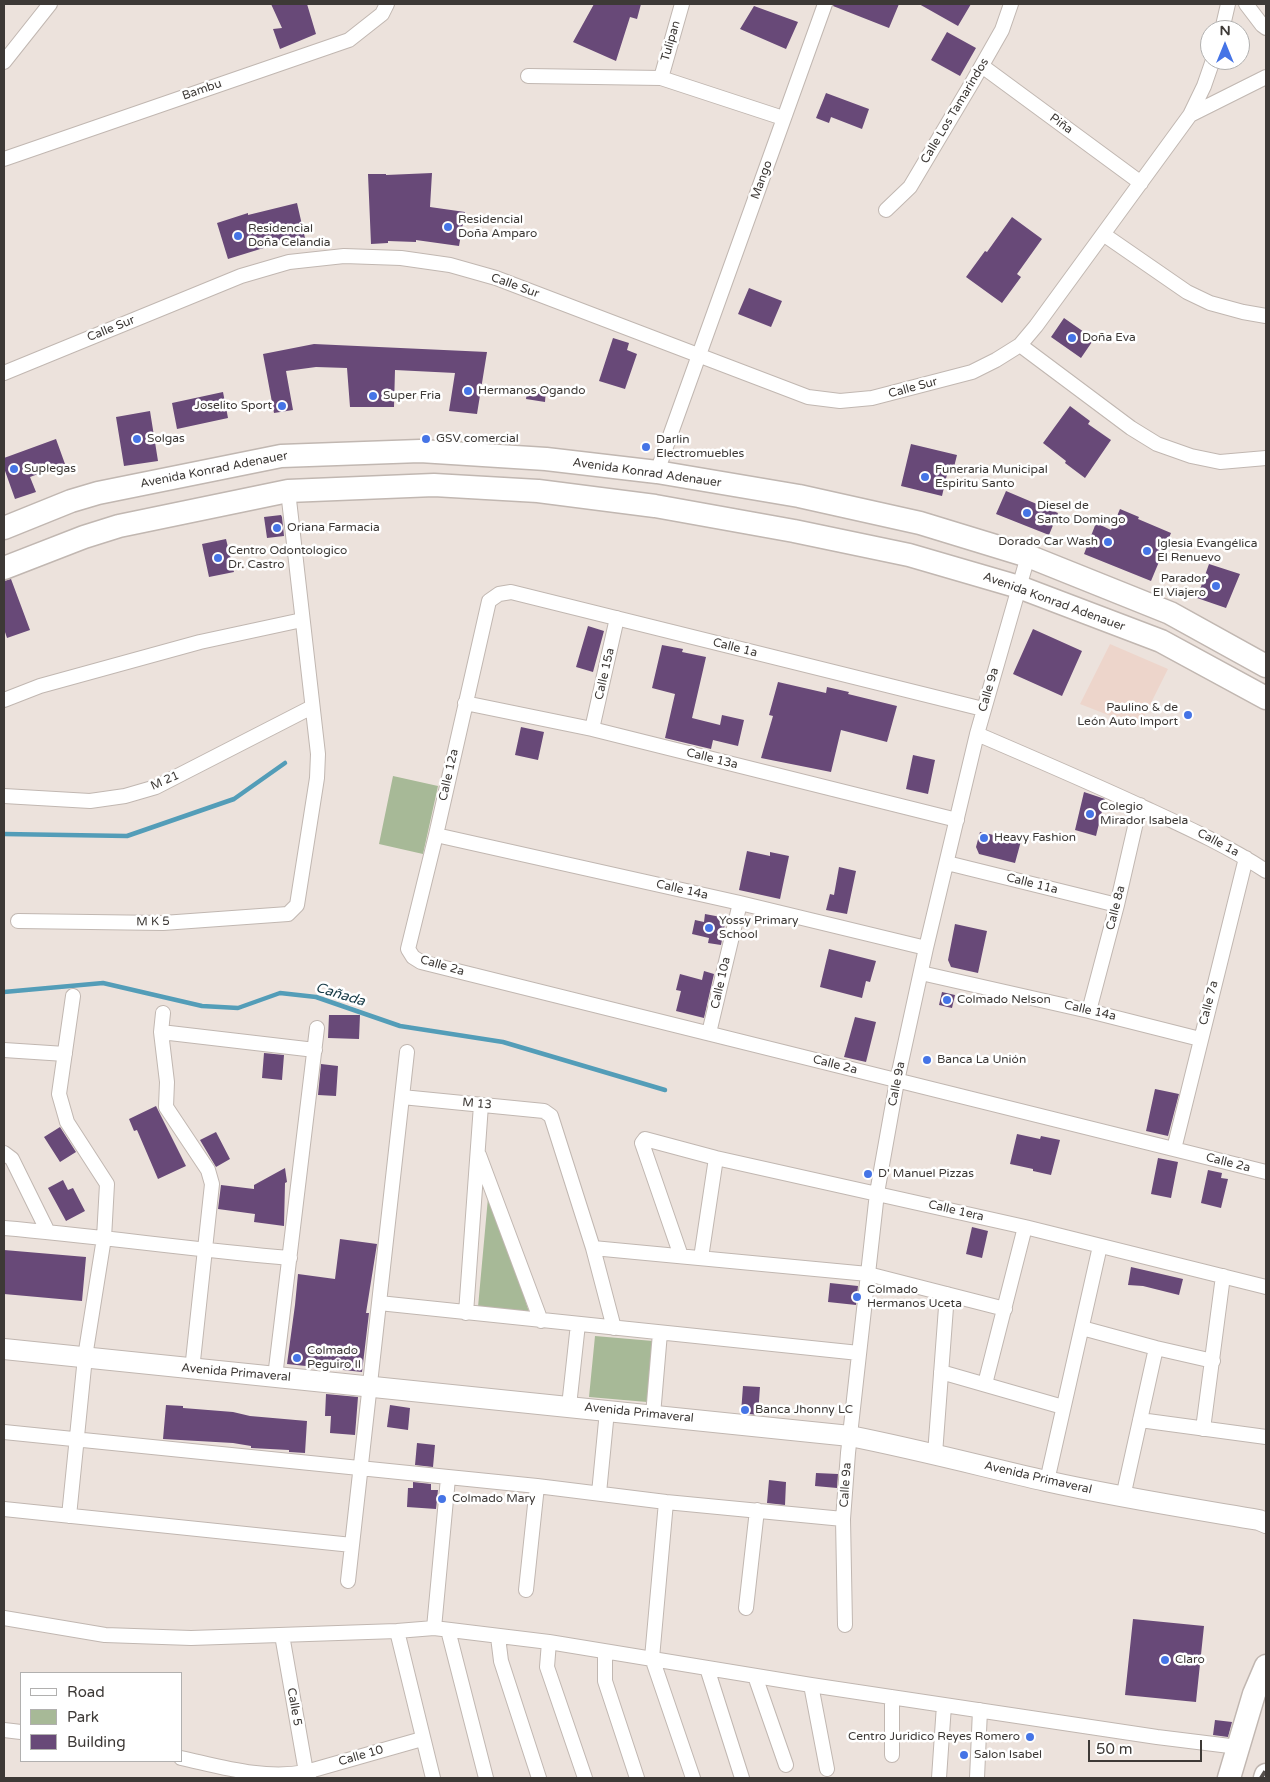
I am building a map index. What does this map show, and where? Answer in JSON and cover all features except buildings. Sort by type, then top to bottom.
[{"type":"main road","name":"Avenida Konrad Adenauer","points":[[4,528],[71,501],[98,493],[282,456],[420,451],[546,459],[657,472],[799,496],[920,523],[1028,556],[1170,612],[1266,666]]},
{"type":"main road","name":"Avenida Konrad Adenauer","points":[[4,568],[84,537],[119,526],[288,491],[434,485],[538,491],[655,506],[794,531],[909,555],[1019,587],[1161,641],[1266,698]]},
{"type":"main road","points":[[71,501],[84,537]]},
{"type":"main road","points":[[1229,1778],[1254,1694],[1266,1666]]},
{"type":"street","points":[[4,62],[50,4]]},
{"type":"street","name":"Bambu","points":[[5,155],[349,40],[382,14],[387,4]]},
{"type":"street","name":"Tulipan","points":[[661,78],[682,4]]},
{"type":"street","name":"Mango","points":[[657,472],[825,4]]},
{"type":"street","name":"Calle Los Tamarindos","points":[[886,210],[910,187],[1002,30],[1011,4]]},
{"type":"street","points":[[1224,20],[1228,4]]},
{"type":"street","points":[[1246,4],[1266,28]]},
{"type":"street","name":"Piña","points":[[982,66],[1141,183]]},
{"type":"street","points":[[1210,70],[1190,115],[1036,326],[1020,345],[1131,428],[1157,444],[1191,456],[1220,462],[1266,458]]},
{"type":"street","points":[[528,76],[661,78],[784,118]]},
{"type":"street","points":[[1190,115],[1266,77]]},
{"type":"street","points":[[1103,234],[1187,292],[1218,305],[1266,316]]},
{"type":"street","name":"Calle Sur","points":[[4,373],[241,276],[289,262],[344,256],[401,258],[450,265],[496,278],[808,397],[840,401],[872,398],[972,372],[1020,345]]},
{"type":"street","points":[[288,491],[312,707]]},
{"type":"street","name":"Calle 9a","points":[[845,1625],[844,1519],[850,1436],[877,1194],[897,1081],[926,948],[983,709],[1028,556]]},
{"type":"street","name":"Calle 1a","points":[[489,601],[499,594],[511,592],[983,709]]},
{"type":"street","name":"Calle 12a","points":[[408,949],[489,601]]},
{"type":"street","name":"Calle 15a","points":[[592,729],[617,618]]},
{"type":"street","points":[[4,700],[40,686],[200,642],[302,620]]},
{"type":"street","name":"Calle 13a","points":[[466,703],[592,729],[957,820]]},
{"type":"street","name":"M 21","points":[[4,796],[90,801],[125,796],[156,787],[312,707]]},
{"type":"street","name":"M K 5","points":[[18,921],[163,922],[288,914],[297,905],[317,778],[318,754],[312,707]]},
{"type":"street","name":"Calle 1a","points":[[977,734],[1064,771],[1197,832],[1266,871]]},
{"type":"street","name":"Calle 8a","points":[[1090,1011],[1140,805]]},
{"type":"street","name":"Calle 14a","points":[[436,835],[740,903],[926,948]]},
{"type":"street","name":"Calle 7a","points":[[1174,1149],[1246,858]]},
{"type":"street","name":"Calle 11a","points":[[947,863],[1117,905]]},
{"type":"street","name":"Calle 10a","points":[[710,1033],[740,903]]},
{"type":"street","name":"Calle 2a","points":[[408,949],[413,957],[422,962],[1266,1172]]},
{"type":"street","name":"Calle 14a","points":[[921,973],[1090,1011],[1200,1039]]},
{"type":"street","points":[[69,1516],[85,1357],[104,1238],[107,1184],[66,1122],[59,1094],[72,996]]},
{"type":"street","points":[[163,1013],[161,1032],[167,1082],[166,1107],[208,1170],[212,1184],[192,1370]]},
{"type":"street","points":[[275,1377],[318,1028]]},
{"type":"street","points":[[161,1032],[315,1050]]},
{"type":"street","points":[[4,1050],[65,1054]]},
{"type":"street","points":[[348,1581],[407,1052]]},
{"type":"street","name":"M 13","points":[[402,1097],[544,1111],[551,1116],[593,1248]]},
{"type":"street","points":[[466,1313],[481,1105]]},
{"type":"street","name":"Calle 1era","points":[[681,1256],[642,1143],[645,1139],[716,1158],[1025,1227],[1266,1287]]},
{"type":"street","points":[[478,1151],[541,1321]]},
{"type":"street","points":[[4,1153],[12,1160],[48,1232]]},
{"type":"street","points":[[701,1258],[716,1158]]},
{"type":"street","points":[[986,1384],[1025,1227]]},
{"type":"street","points":[[4,1228],[205,1251],[290,1258]]},
{"type":"street","points":[[1047,1481],[1100,1246]]},
{"type":"street","points":[[614,1328],[593,1248],[868,1274],[1005,1309]]},
{"type":"street","points":[[1203,1429],[1223,1276]]},
{"type":"street","points":[[935,1454],[947,1294]]},
{"type":"street","points":[[379,1303],[859,1353]]},
{"type":"street","points":[[569,1406],[578,1324]]},
{"type":"street","points":[[1082,1328],[1213,1361]]},
{"type":"street","points":[[652,1414],[660,1333]]},
{"type":"street","points":[[1123,1497],[1156,1348]]},
{"type":"street","name":"Avenida Primaveral","points":[[4,1349],[192,1370],[652,1414],[850,1436],[1123,1497],[1259,1520],[1266,1523]]},
{"type":"street","points":[[941,1372],[1063,1407]]},
{"type":"street","points":[[600,1493],[607,1410]]},
{"type":"street","points":[[1140,1420],[1266,1437]]},
{"type":"street","points":[[4,1432],[844,1519]]},
{"type":"street","points":[[448,1478],[441,1629],[486,1778]]},
{"type":"street","points":[[526,1590],[537,1486]]},
{"type":"street","points":[[666,1502],[652,1658],[693,1778]]},
{"type":"street","points":[[4,1509],[352,1545]]},
{"type":"street","points":[[746,1608],[757,1510]]},
{"type":"street","points":[[4,1618],[105,1635],[191,1638],[441,1629],[549,1642],[811,1685],[1157,1737],[1238,1747]]},
{"type":"street","points":[[396,1631],[433,1778]]},
{"type":"street","name":"Calle 5","points":[[282,1635],[307,1775]]},
{"type":"street","points":[[498,1637],[501,1661],[539,1778]]},
{"type":"street","points":[[549,1642],[547,1667],[585,1778]]},
{"type":"street","points":[[605,1652],[604,1681],[637,1778]]},
{"type":"street","points":[[707,1668],[742,1778]]},
{"type":"street","points":[[755,1676],[786,1765]]},
{"type":"street","points":[[811,1685],[827,1769]]},
{"type":"street","points":[[892,1697],[892,1755]]},
{"type":"street","points":[[939,1778],[944,1705]]},
{"type":"street","points":[[977,1778],[980,1710]]},
{"type":"street","points":[[4,1730],[20,1732]]},
{"type":"street","name":"Calle 10","points":[[182,1758],[255,1774],[307,1775],[422,1739]]},
{"type":"shaded area","points":[[1110,644],[1168,669],[1139,727],[1080,704]]},
{"type":"green space","points":[[393,776],[438,786],[423,854],[379,844]]},
{"type":"green space","points":[[489,1187],[529,1312],[478,1307]]},
{"type":"green space","points":[[595,1336],[653,1341],[647,1402],[589,1397]]},
{"type":"waterway","points":[[4,834],[127,836],[234,799],[285,763]]},
{"type":"waterway","name":"Cañada","points":[[4,992],[103,983],[202,1006],[238,1008],[280,993],[316,997],[400,1026],[503,1042],[665,1090]]},
{"type":"railway","points":[[1261,1778],[1266,1770]]},
{"type":"place","name":"Residencial Doña Amparo","points":[[448,227]]},
{"type":"place","name":"Residencial Doña Celandia","points":[[238,236]]},
{"type":"place","name":"Doña Eva","points":[[1072,338]]},
{"type":"place","name":"Hermanos Ogando","points":[[468,391]]},
{"type":"place","name":"Super Fria","points":[[373,396]]},
{"type":"place","name":"Joselito Sport","points":[[282,406]]},
{"type":"place","name":"Solgas","points":[[137,439]]},
{"type":"place","name":"GSV comercial","points":[[426,439]]},
{"type":"place","name":"Darlin Electromuebles","points":[[646,447]]},
{"type":"place","name":"Suplegas","points":[[14,469]]},
{"type":"place","name":"Funeraria Municipal Espiritu Santo","points":[[925,477]]},
{"type":"place","name":"Diesel de Santo Domingo","points":[[1027,513]]},
{"type":"place","name":"Oriana Farmacia","points":[[277,528]]},
{"type":"place","name":"Dorado Car Wash","points":[[1108,542]]},
{"type":"place","name":"Iglesia Evangélica El Renuevo","points":[[1147,551]]},
{"type":"place","name":"Centro Odontologico Dr. Castro","points":[[218,558]]},
{"type":"place","name":"Parador El Viajero","points":[[1216,586]]},
{"type":"place","name":"Paulino & de León Auto Import","points":[[1188,715]]},
{"type":"place","name":"Colegio Mirador Isabela","points":[[1090,814]]},
{"type":"place","name":"Heavy Fashion","points":[[984,838]]},
{"type":"place","name":"Yossy Primary School","points":[[709,928]]},
{"type":"place","name":"Colmado Nelson","points":[[947,1000]]},
{"type":"place","name":"Banca La Unión","points":[[927,1060]]},
{"type":"place","name":"D' Manuel Pizzas","points":[[868,1174]]},
{"type":"place","name":"Colmado Hermanos Uceta","points":[[857,1297]]},
{"type":"place","name":"Colmado Peguiro II","points":[[297,1358]]},
{"type":"place","name":"Banca Jhonny LC","points":[[745,1410]]},
{"type":"place","name":"Colmado Mary","points":[[442,1499]]},
{"type":"place","name":"Claro","points":[[1165,1660]]},
{"type":"place","name":"Centro Juridico Reyes Romero","points":[[1030,1737]]},
{"type":"place","name":"Salon Isabel","points":[[964,1755]]}]
